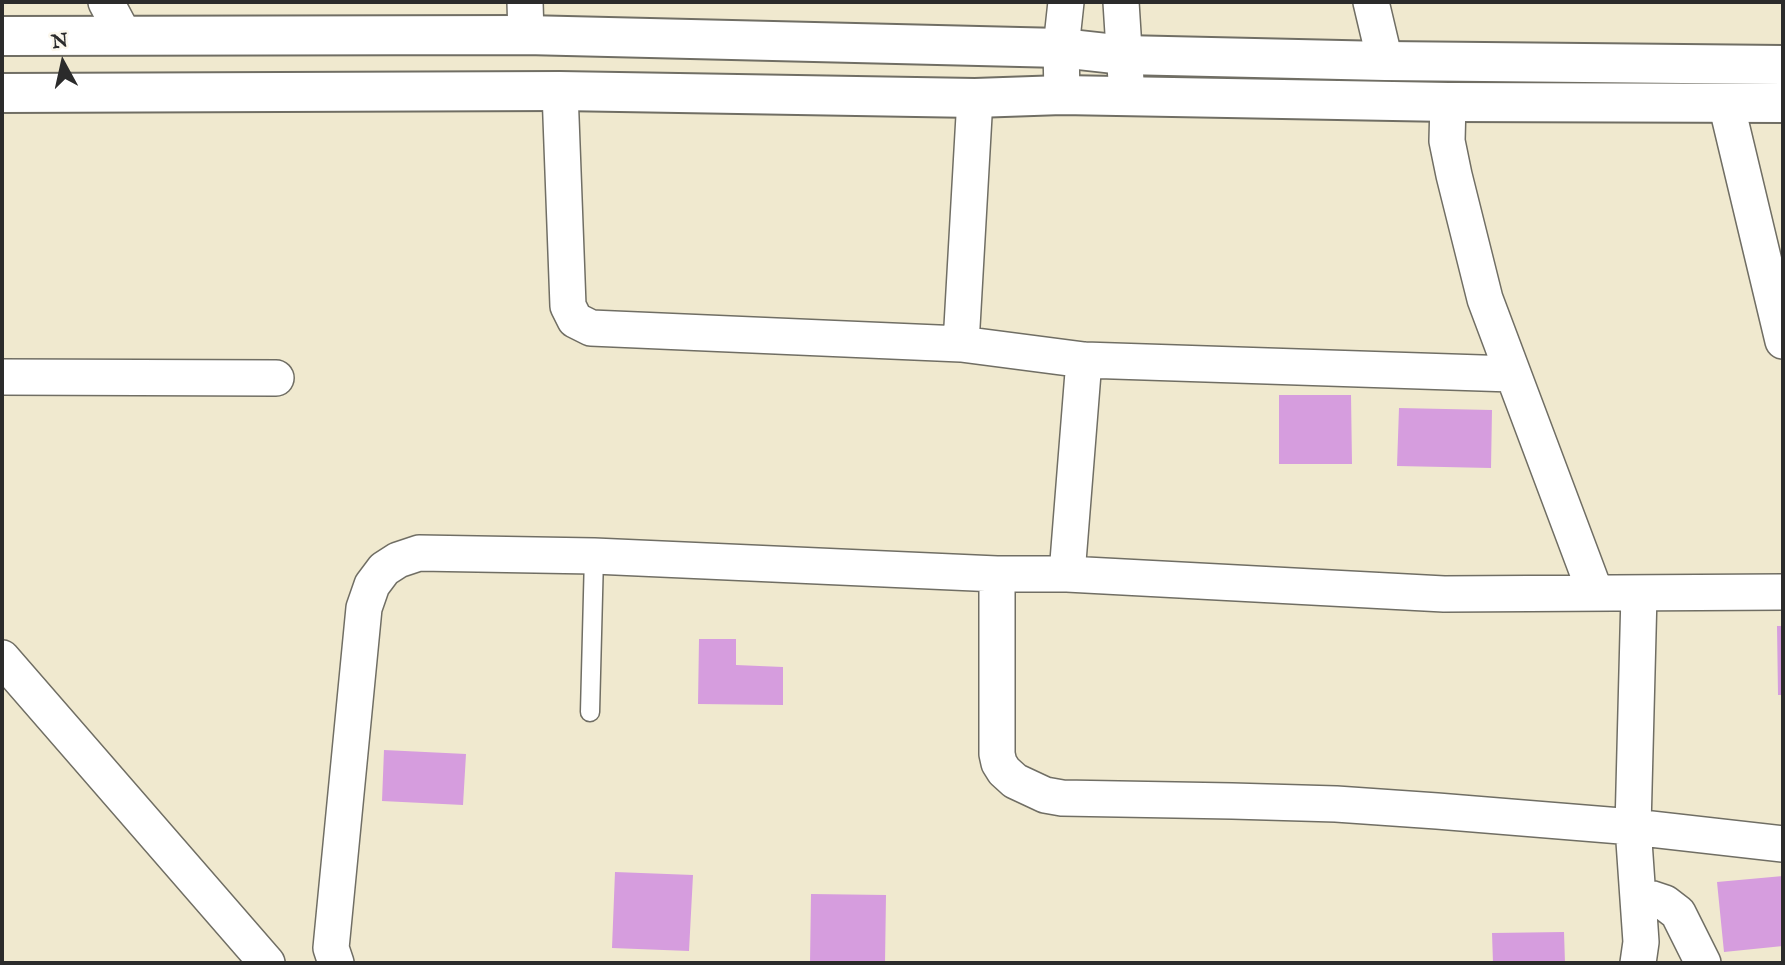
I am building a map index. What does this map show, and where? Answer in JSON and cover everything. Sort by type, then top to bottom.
[{"type":"street","points":[[1062,95],[1061,48],[1066,2]]},
{"type":"street","points":[[1121,2],[1127,97]]},
{"type":"street","points":[[1371,2],[1385,61]]},
{"type":"street","points":[[2,36],[115,18],[526,18],[1061,48],[1124,55],[1783,65]]},
{"type":"street","points":[[2,93],[560,91],[975,98],[1062,95],[1448,102],[1783,103]]},
{"type":"street","points":[[560,91],[568,306],[575,320],[591,328],[961,344],[1084,360],[1512,374]]},
{"type":"street","points":[[961,344],[975,98]]},
{"type":"street","points":[[1448,102],[1447,141],[1458,196],[1485,299],[1595,592]]},
{"type":"street","points":[[1726,103],[1783,341]]},
{"type":"street","points":[[1068,574],[1084,360]]},
{"type":"street","points":[[2,377],[276,378]]},
{"type":"street","points":[[336,963],[331,948],[364,608],[372,585],[384,569],[398,560],[419,553],[594,556],[998,574],[1068,574],[1444,593],[1783,592]]},
{"type":"street","points":[[998,574],[997,754],[1004,771],[1015,781],[1045,795],[1062,798],[1336,804],[1633,827],[1783,844]]},
{"type":"street","points":[[1638,963],[1641,942],[1633,827],[1639,594]]},
{"type":"street","points":[[2,658],[267,963]]},
{"type":"street","points":[[1638,898],[1665,903],[1678,913],[1703,963]]},
{"type":"lane","points":[[590,712],[594,556]]},
{"type":"building","points":[[1279,395],[1351,395],[1352,464],[1279,464]]},
{"type":"building","points":[[1399,408],[1492,410],[1491,468],[1397,466]]},
{"type":"building","points":[[1777,626],[1783,626],[1783,695],[1778,695]]},
{"type":"building","points":[[699,639],[736,639],[736,665],[783,667],[783,705],[698,704]]},
{"type":"building","points":[[384,750],[466,754],[463,805],[382,801]]},
{"type":"building","points":[[615,872],[693,875],[689,951],[612,948]]},
{"type":"building","points":[[1783,876],[1783,946],[1724,952],[1717,882]]},
{"type":"building","points":[[811,894],[886,895],[885,963],[810,963]]},
{"type":"building","points":[[1564,932],[1565,963],[1493,963],[1492,933]]}]
